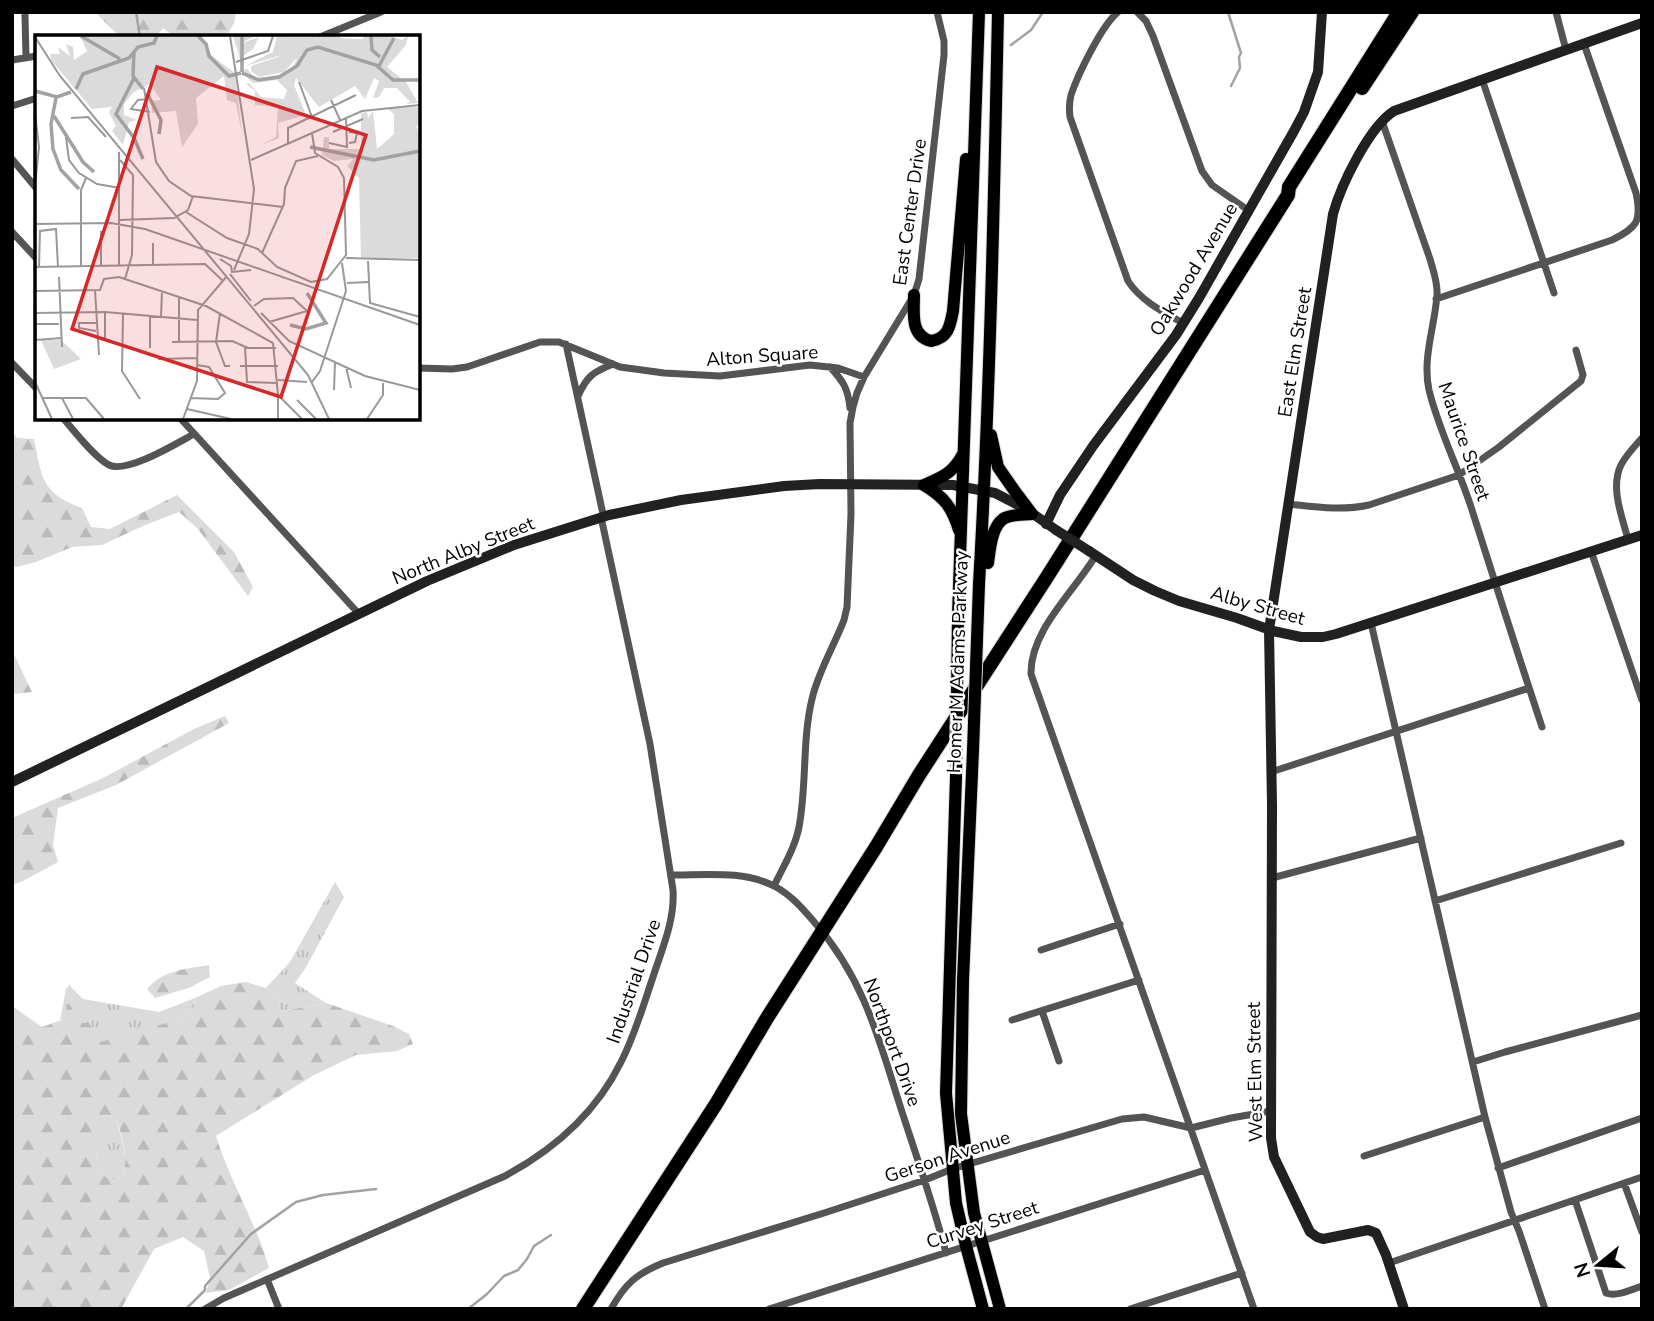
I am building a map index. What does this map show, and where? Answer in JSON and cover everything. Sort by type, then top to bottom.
[{"type":"highway","points":[[583,1309],[716,1104],[919,775],[1288,195],[1289,187],[1399,12]]},
{"type":"highway","points":[[1288,195],[1294,192],[1412,12]]},
{"type":"main road","points":[[914,295],[917,333],[926,341],[943,337],[948,330],[953,311],[978,12]]},
{"type":"main road","name":"Homer M Adams Parkway","points":[[978,12],[958,615],[946,1093],[956,1203],[983,1309]]},
{"type":"main road","name":"Homer M Adams Parkway","points":[[998,12],[985,491],[979,584],[961,1114],[974,1213],[1000,1309]]},
{"type":"main road","points":[[978,618],[990,543],[996,529],[1003,519],[1032,514],[998,467],[987,411]]},
{"type":"main road","points":[[924,485],[950,472],[965,451]]},
{"type":"main road","points":[[924,485],[941,496],[954,515],[961,538]]},
{"type":"street","points":[[325,35],[381,12]]},
{"type":"street","name":"East Center Drive","points":[[774,886],[799,829],[812,697],[844,620],[848,592],[851,416],[864,377],[914,295],[919,279],[944,55],[937,12]]},
{"type":"street","points":[[1118,12],[1106,23],[1075,85],[1069,105],[1070,117],[1128,281],[1146,300],[1183,323]]},
{"type":"street","points":[[1137,12],[1146,21],[1153,36],[1202,171],[1212,185],[1248,210]]},
{"type":"street","name":"Oakwood Avenue","points":[[1051,527],[1060,495],[1183,323],[1294,131],[1312,92],[1319,60],[1322,12]]},
{"type":"street","points":[[1556,12],[1566,50]]},
{"type":"street","points":[[26,15],[26,58]]},
{"type":"street","name":"East Elm Street","points":[[1272,878],[1269,630],[1336,203],[1364,146],[1382,121],[1394,111],[1642,23]]},
{"type":"street","points":[[1436,299],[1612,240],[1636,225],[1636,193],[1584,44]]},
{"type":"street","points":[[12,60],[35,57]]},
{"type":"street","points":[[1482,79],[1555,293]]},
{"type":"street","points":[[12,106],[35,99]]},
{"type":"street","name":"Maurice Street","points":[[1382,121],[1436,282],[1427,377],[1432,403],[1471,508],[1542,727]]},
{"type":"street","points":[[12,159],[35,188]]},
{"type":"street","points":[[12,232],[35,257]]},
{"type":"street","name":"Alton Square","points":[[420,368],[462,368],[548,341],[566,344],[631,369],[664,373],[720,376],[810,365],[830,366],[864,377]]},
{"type":"street","name":"Industrial Drive","points":[[205,1309],[224,1297],[505,1176],[542,1154],[574,1128],[595,1104],[630,1043],[664,943],[674,902],[650,744],[566,344]]},
{"type":"street","points":[[1288,504],[1331,509],[1355,508],[1459,475],[1499,447],[1581,381],[1583,375],[1576,350]]},
{"type":"street","points":[[12,363],[35,387]]},
{"type":"street","points":[[578,397],[591,374],[613,364]]},
{"type":"street","points":[[830,366],[847,388],[851,416]]},
{"type":"street","points":[[65,420],[101,460],[114,467],[131,464],[194,434]]},
{"type":"street","points":[[182,420],[359,614]]},
{"type":"street","points":[[1628,539],[1617,476],[1622,462],[1642,438]]},
{"type":"street","name":"North Alby Street","points":[[12,782],[474,561],[601,517],[722,493],[784,486],[964,486]]},
{"type":"street","name":"Alby Street","points":[[964,486],[995,493],[1010,500],[1133,580],[1156,591],[1269,630],[1301,637],[1323,637],[1371,623],[1642,534]]},
{"type":"street","points":[[1591,551],[1642,701]]},
{"type":"street","points":[[1093,553],[1043,631],[1032,655],[1031,674],[1254,1309]]},
{"type":"street","points":[[1371,623],[1498,1168],[1545,1309]]},
{"type":"street","points":[[1271,772],[1529,688]]},
{"type":"street","points":[[1272,878],[1421,838]]},
{"type":"street","points":[[1435,901],[1621,843]]},
{"type":"street","name":"Northport Drive","points":[[671,875],[735,875],[761,880],[796,901],[832,943],[862,994],[874,1025],[946,1253]]},
{"type":"street","name":"West Elm Street","points":[[1272,878],[1271,1138],[1274,1157],[1310,1232],[1323,1239],[1373,1231],[1389,1263],[1404,1309]]},
{"type":"street","points":[[1041,950],[1120,925]]},
{"type":"street","points":[[1012,1020],[1139,980]]},
{"type":"street","points":[[1042,1011],[1059,1061]]},
{"type":"street","points":[[1473,1062],[1642,1015]]},
{"type":"street","name":"Gerson Avenue","points":[[611,1309],[628,1283],[663,1263],[1068,1134],[1131,1117],[1157,1119],[1191,1128],[1271,1111]]},
{"type":"street","points":[[1364,1156],[1485,1116]]},
{"type":"street","points":[[1498,1168],[1642,1118]]},
{"type":"street","name":"Curvey Street","points":[[769,1309],[1205,1170]]},
{"type":"street","points":[[1389,1263],[1642,1177]]},
{"type":"street","points":[[1625,1183],[1642,1233]]},
{"type":"street","points":[[1575,1200],[1606,1293],[1616,1294],[1642,1286]]},
{"type":"street","points":[[1130,1309],[1242,1273]]},
{"type":"street","points":[[267,1279],[279,1309]]},
{"type":"green space","points":[[95,12],[236,12],[227,35],[172,35],[163,28],[158,35],[116,33]]},
{"type":"green space","points":[[12,431],[17,438],[34,439],[42,474],[51,490],[82,508],[91,527],[110,529],[177,495],[234,552],[253,587],[248,596],[198,529],[179,512],[102,545],[72,547],[16,567],[12,564]]},
{"type":"green space","points":[[12,650],[32,692],[12,694]]},
{"type":"green space","points":[[225,716],[229,723],[116,785],[58,808],[53,845],[58,862],[12,885],[12,818],[103,778],[194,729]]},
{"type":"green space","points":[[335,882],[344,897],[295,983],[326,1003],[278,1012],[281,998],[266,988],[290,962]]},
{"type":"green space","points":[[209,965],[210,977],[189,988],[155,998],[147,989],[168,974]]},
{"type":"green space","points":[[246,982],[266,988],[281,998],[278,1012],[326,1003],[393,1026],[409,1034],[413,1044],[397,1051],[356,1055],[314,1075],[216,1136],[269,1268],[229,1290],[206,1293],[210,1278],[204,1251],[183,1237],[154,1249],[121,1309],[12,1309],[12,1006],[42,1027],[62,1020],[71,997],[79,1008],[79,1023],[89,1023],[101,1042],[180,1019],[193,1011],[195,998],[221,986]],"holes":[[[105,1115],[116,1118],[124,1145],[125,1166],[124,1173],[113,1180],[102,1175],[96,1158]]]},
{"type":"green space","points":[[70,984],[83,999],[159,1012],[195,998],[193,1011],[180,1019],[100,1043],[89,1024],[79,1024],[71,998],[60,1021],[66,989]]},
{"type":"green space","points":[[104,1115],[116,1118],[125,1152],[124,1173],[113,1180],[102,1175],[96,1158]]},
{"type":"waterway","points":[[136,12],[140,35]]},
{"type":"waterway","points":[[1011,45],[1031,30],[1043,12]]},
{"type":"waterway","points":[[1228,12],[1241,53],[1240,68],[1231,86]]},
{"type":"waterway","points":[[186,1309],[251,1234],[296,1202],[323,1195],[376,1189]]},
{"type":"waterway","points":[[468,1309],[504,1276],[518,1270],[534,1246],[551,1235]]}]
